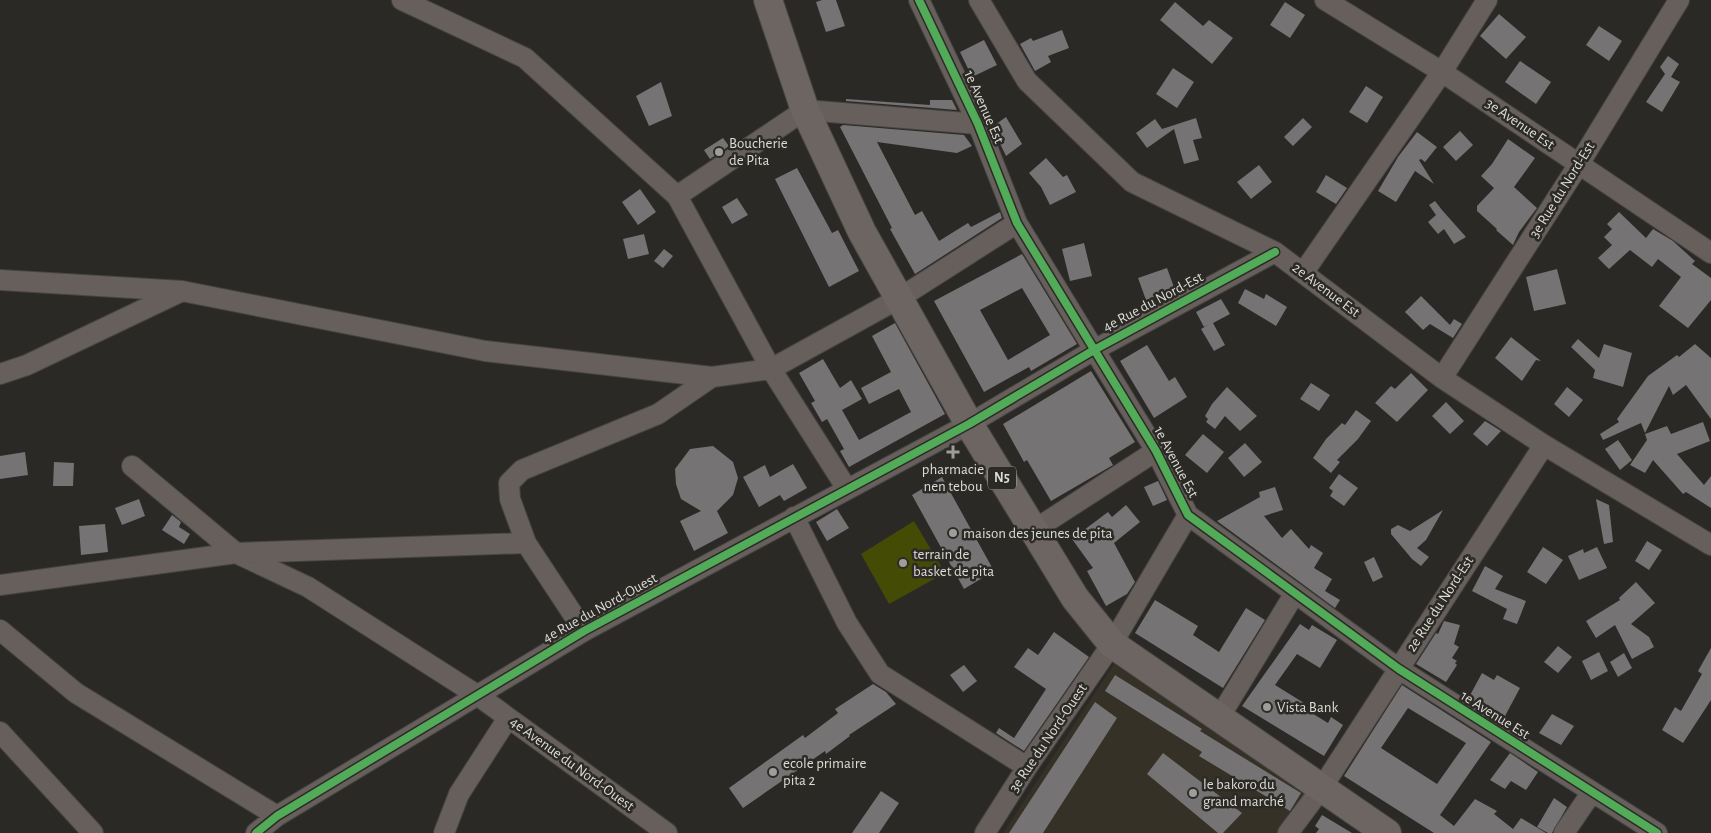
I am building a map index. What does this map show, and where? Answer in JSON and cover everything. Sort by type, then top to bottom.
[{"type":"highway","name":"N5","points":[[768,0],[805,110],[862,232],[968,424],[1075,598],[1112,644],[1387,833]]},
{"type":"street","points":[[402,0],[525,58],[677,196],[771,368],[847,489]]},
{"type":"street","name":"1e Avenue Est","points":[[919,0],[978,124],[1017,223],[1156,451],[1188,515],[1398,669],[1656,833]]},
{"type":"street","name":"2e Avenue Est","points":[[979,0],[1027,81],[1132,182],[1275,252],[1442,378],[1544,446],[1711,545]]},
{"type":"street","name":"3e Avenue Est","points":[[1325,0],[1442,72],[1711,253]]},
{"type":"street","points":[[1303,273],[1442,72],[1487,0]]},
{"type":"street","name":"3e Rue du Nord-Est","points":[[1442,378],[1579,164],[1679,0]]},
{"type":"street","points":[[677,196],[805,110],[978,124]]},
{"type":"street","points":[[0,280],[182,291],[485,351],[712,377],[771,368],[898,299],[1017,223]]},
{"type":"street","name":"4e Rue du Nord-Est","points":[[968,424],[1094,350],[1275,252]]},
{"type":"street","points":[[0,374],[27,365],[182,291]]},
{"type":"street","points":[[584,631],[526,543],[510,499],[509,482],[522,470],[658,414],[712,377]]},
{"type":"street","name":"4e Rue du Nord-Ouest","points":[[256,833],[277,816],[584,631],[968,424]]},
{"type":"street","name":"2e Rue du Nord-Est","points":[[1288,833],[1321,789],[1544,446]]},
{"type":"street","points":[[1034,530],[1156,451]]},
{"type":"street","name":"4e Avenue du Nord-Ouest","points":[[132,466],[236,553],[308,587],[476,695],[667,833]]},
{"type":"street","name":"3e Rue du Nord-Ouest","points":[[985,833],[1027,767],[1112,644],[1188,515]]},
{"type":"street","points":[[794,517],[847,623],[880,674],[1027,767]]},
{"type":"street","points":[[0,585],[236,553],[526,543]]},
{"type":"street","points":[[1219,718],[1295,594]]},
{"type":"street","points":[[0,630],[76,693],[277,816]]},
{"type":"street","points":[[444,833],[459,794],[508,718]]},
{"type":"street","points":[[0,732],[92,833]]},
{"type":"street","points":[[1564,833],[1592,792]]},
{"type":"shaded area","points":[[1114,664],[1307,790],[1279,833],[1003,833]]},
{"type":"green space","name":"terrain de basket de pita","points":[[914,521],[945,573],[889,604],[861,554]]},
{"type":"building","points":[[836,0],[845,26],[826,32],[816,2]]},
{"type":"building","points":[[1175,2],[1203,26],[1209,20],[1233,38],[1212,64],[1160,20]]},
{"type":"building","points":[[1285,2],[1305,15],[1290,38],[1270,25]]},
{"type":"building","points":[[1499,14],[1526,37],[1506,59],[1480,36]]},
{"type":"building","points":[[1599,26],[1622,41],[1609,61],[1586,45]]},
{"type":"building","points":[[1062,30],[1069,48],[1048,56],[1051,62],[1035,71],[1020,44],[1031,38],[1033,41]]},
{"type":"building","points":[[984,40],[997,65],[972,77],[960,52]]},
{"type":"building","points":[[1668,56],[1679,64],[1671,77],[1680,82],[1662,112],[1646,102],[1665,74],[1660,67]]},
{"type":"building","points":[[1520,61],[1551,82],[1536,104],[1505,82]]},
{"type":"building","points":[[1173,68],[1194,82],[1177,108],[1156,94]]},
{"type":"building","points":[[661,82],[672,116],[649,126],[636,96]]},
{"type":"building","points":[[1366,86],[1383,97],[1367,123],[1349,112]]},
{"type":"building","points":[[846,99],[930,105],[930,100],[952,100],[957,110],[846,101]]},
{"type":"building","points":[[1006,117],[1022,144],[1006,156],[992,127]]},
{"type":"building","points":[[1196,118],[1202,138],[1193,140],[1199,160],[1184,164],[1174,129],[1147,148],[1136,133],[1155,119],[1162,129]]},
{"type":"building","points":[[1303,118],[1312,127],[1293,146],[1284,137]]},
{"type":"building","points":[[843,125],[964,135],[972,146],[957,153],[877,142],[915,215],[922,211],[939,241],[968,223],[971,227],[1000,212],[1002,218],[915,274],[890,229],[892,228],[840,127]]},
{"type":"building","points":[[1460,131],[1473,145],[1456,161],[1443,147]]},
{"type":"building","points":[[1417,132],[1437,147],[1425,162],[1421,159],[1419,160],[1434,184],[1415,171],[1396,202],[1378,191],[1398,157]]},
{"type":"building","points":[[723,138],[729,146],[710,159],[704,150]]},
{"type":"building","points":[[1508,139],[1535,158],[1514,187],[1537,208],[1519,232],[1513,245],[1477,211],[1477,206],[1494,188],[1481,176],[1492,164]]},
{"type":"building","points":[[1046,158],[1063,177],[1067,175],[1076,192],[1050,205],[1041,187],[1029,173]]},
{"type":"building","points":[[1259,165],[1272,182],[1251,199],[1237,182]]},
{"type":"building","points":[[797,168],[832,233],[838,230],[859,271],[829,287],[775,179]]},
{"type":"building","points":[[1326,175],[1347,188],[1336,204],[1316,192]]},
{"type":"building","points":[[640,189],[656,212],[638,225],[622,202]]},
{"type":"building","points":[[737,198],[748,215],[732,224],[722,207]]},
{"type":"building","points":[[1435,201],[1466,237],[1454,244],[1444,229],[1438,234],[1428,222],[1436,215],[1429,205]]},
{"type":"building","points":[[1619,212],[1646,238],[1653,229],[1673,241],[1695,261],[1692,264],[1711,278],[1711,300],[1688,328],[1659,306],[1681,277],[1658,259],[1652,267],[1630,250],[1609,269],[1598,258],[1612,245],[1604,237],[1612,229],[1607,224]]},
{"type":"building","points":[[644,234],[649,254],[628,259],[623,239]]},
{"type":"building","points":[[1084,243],[1092,276],[1070,281],[1062,249]]},
{"type":"building","points":[[664,249],[673,256],[663,268],[654,261]]},
{"type":"building","points":[[1022,254],[1077,344],[1031,371],[1029,367],[984,392],[934,301]],"holes":[[[1022,288],[1050,335],[1008,360],[980,310]]]},
{"type":"building","points":[[1167,268],[1175,290],[1146,300],[1138,278]]},
{"type":"building","points":[[1557,269],[1566,304],[1534,311],[1526,277]]},
{"type":"building","points":[[1245,289],[1264,299],[1266,294],[1287,307],[1276,326],[1238,303]]},
{"type":"building","points":[[1421,296],[1450,325],[1454,319],[1462,324],[1453,338],[1430,324],[1423,330],[1405,312]]},
{"type":"building","points":[[1221,299],[1230,314],[1213,323],[1225,345],[1214,351],[1201,329],[1210,324],[1204,327],[1196,312]]},
{"type":"building","points":[[895,323],[945,414],[849,467],[840,451],[844,449],[827,419],[822,422],[811,403],[815,401],[799,373],[823,359],[840,388],[851,380],[862,399],[842,410],[859,440],[911,412],[899,389],[869,404],[861,388],[891,372],[872,336]]},
{"type":"building","points":[[1511,337],[1541,361],[1536,360],[1522,381],[1495,358]]},
{"type":"building","points":[[1578,339],[1599,358],[1604,344],[1632,353],[1623,387],[1593,378],[1595,370],[1571,347]]},
{"type":"building","points":[[1695,344],[1711,358],[1711,419],[1686,385],[1673,395],[1669,386],[1645,433],[1641,423],[1603,440],[1600,434],[1619,422],[1617,419],[1648,376],[1677,355],[1679,357]]},
{"type":"building","points":[[1147,345],[1169,381],[1175,377],[1187,397],[1154,418],[1120,361]]},
{"type":"building","points":[[1091,371],[1135,442],[1109,458],[1113,465],[1051,501],[1027,460],[1024,462],[1003,424]]},
{"type":"building","points":[[1411,373],[1428,390],[1397,422],[1375,403],[1391,386],[1395,389]]},
{"type":"building","points":[[1311,383],[1330,395],[1319,411],[1300,399]]},
{"type":"building","points":[[1227,387],[1257,416],[1240,431],[1225,416],[1215,429],[1206,422],[1208,419],[1205,416],[1212,404]]},
{"type":"building","points":[[1567,387],[1583,400],[1569,417],[1554,404]]},
{"type":"building","points":[[1446,402],[1464,421],[1450,434],[1432,416]]},
{"type":"building","points":[[1356,410],[1371,421],[1358,439],[1337,460],[1340,462],[1331,473],[1313,458],[1326,439],[1342,423],[1345,425]]},
{"type":"building","points":[[1485,421],[1501,431],[1487,446],[1473,434]]},
{"type":"building","points":[[1703,422],[1710,441],[1677,454],[1704,485],[1711,476],[1711,508],[1686,492],[1683,494],[1653,460],[1645,473],[1630,465],[1647,440],[1645,434],[1667,426],[1671,434]]},
{"type":"building","points":[[1203,434],[1224,452],[1207,473],[1185,455]]},
{"type":"building","points":[[1618,440],[1632,460],[1620,470],[1605,449]]},
{"type":"building","points":[[1245,443],[1262,462],[1244,477],[1228,458]]},
{"type":"building","points":[[713,446],[733,462],[738,478],[733,495],[717,511],[728,533],[694,551],[680,521],[701,511],[681,499],[676,484],[675,469],[690,449]]},
{"type":"building","points":[[25,452],[28,475],[0,479],[0,456]]},
{"type":"building","points":[[54,462],[74,463],[73,486],[53,486]]},
{"type":"building","points":[[793,464],[807,488],[784,501],[780,495],[759,507],[743,477],[765,465],[770,477]]},
{"type":"building","points":[[1339,474],[1358,488],[1344,506],[1330,496],[1333,491],[1329,488]]},
{"type":"building","name":"maison des jeunes de pita","points":[[942,477],[994,571],[964,589],[912,495]]},
{"type":"building","points":[[1158,481],[1167,500],[1153,506],[1144,487]]},
{"type":"building","points":[[1275,487],[1283,510],[1264,516],[1282,538],[1291,529],[1309,549],[1311,545],[1323,553],[1314,568],[1332,579],[1325,591],[1340,600],[1335,608],[1217,521],[1260,497],[1259,492]]},
{"type":"building","points":[[139,499],[145,516],[122,525],[115,508]]},
{"type":"building","points":[[1596,499],[1609,505],[1613,542],[1604,544]]},
{"type":"building","points":[[1126,505],[1140,522],[1114,543],[1135,582],[1127,594],[1106,606],[1087,571],[1093,568],[1072,539],[1108,512],[1112,517]]},
{"type":"building","points":[[837,509],[849,528],[827,541],[816,522]]},
{"type":"building","points":[[1443,510],[1426,540],[1417,548],[1429,557],[1421,566],[1412,559],[1391,534],[1391,529],[1398,525],[1410,531]]},
{"type":"building","points":[[172,515],[181,522],[179,527],[190,534],[184,544],[162,530]]},
{"type":"building","points":[[105,524],[108,552],[81,555],[79,526]]},
{"type":"building","points":[[1647,541],[1662,550],[1649,570],[1635,561]]},
{"type":"building","points":[[1543,547],[1563,560],[1546,584],[1527,572]]},
{"type":"building","points":[[1597,547],[1607,568],[1579,580],[1568,556],[1583,549],[1584,553]]},
{"type":"building","points":[[1374,557],[1383,577],[1373,582],[1364,562]]},
{"type":"building","points":[[1485,566],[1503,576],[1495,589],[1526,601],[1517,624],[1503,619],[1507,609],[1472,591]]},
{"type":"building","points":[[1636,582],[1655,603],[1631,624],[1649,637],[1654,647],[1632,659],[1615,625],[1596,638],[1586,621],[1620,600],[1619,598]]},
{"type":"building","points":[[1155,600],[1198,626],[1193,635],[1219,652],[1246,608],[1265,620],[1223,688],[1135,633]]},
{"type":"building","points":[[1444,621],[1460,625],[1454,644],[1459,647],[1452,658],[1457,661],[1455,663],[1457,665],[1446,682],[1416,664],[1436,633],[1438,634]]},
{"type":"building","points":[[1300,624],[1309,630],[1312,625],[1337,640],[1320,668],[1297,654],[1275,685],[1304,703],[1302,707],[1328,723],[1331,717],[1343,725],[1324,756],[1242,706]]},
{"type":"building","points":[[1054,632],[1089,657],[1024,751],[996,733],[999,728],[1014,738],[1046,689],[1014,667],[1028,648],[1038,655]]},
{"type":"building","points":[[1558,646],[1572,657],[1558,673],[1544,662]]},
{"type":"building","points":[[1711,648],[1711,700],[1683,743],[1662,730],[1675,707],[1681,711],[1702,674],[1698,671]]},
{"type":"building","points":[[1599,652],[1608,671],[1591,680],[1582,661]]},
{"type":"building","points":[[1624,653],[1632,668],[1618,677],[1610,662]]},
{"type":"building","points":[[964,665],[977,681],[963,692],[950,675]]},
{"type":"building","points":[[1482,673],[1494,680],[1497,675],[1520,688],[1505,716],[1479,702],[1477,704],[1468,699]]},
{"type":"building","points":[[1115,675],[1202,729],[1200,731],[1301,793],[1290,811],[1199,756],[1202,752],[1105,691]]},
{"type":"building","points":[[873,684],[886,692],[896,704],[849,735],[826,754],[825,751],[743,808],[729,788],[803,735],[805,738],[838,713],[835,709]]},
{"type":"building","points":[[1402,685],[1491,742],[1440,815],[1454,826],[1475,799],[1497,811],[1494,814],[1513,829],[1521,818],[1546,833],[1434,833],[1344,776]],"holes":[[[1408,708],[1466,743],[1437,784],[1381,748]]]},
{"type":"building","points":[[1095,702],[1117,718],[1043,833],[1009,833]]},
{"type":"building","points":[[1552,714],[1574,726],[1561,745],[1539,733]]},
{"type":"building","name":"le bakoro du grand marché","points":[[1163,753],[1242,813],[1223,833],[1218,833],[1147,774]]},
{"type":"building","points":[[1510,753],[1538,772],[1526,790],[1511,781],[1505,789],[1490,780]]},
{"type":"building","name":"ecole primaire pita 2","points":[[881,791],[899,803],[879,833],[852,833]]},
{"type":"building","points":[[1554,798],[1567,807],[1552,833],[1548,833],[1537,827]]},
{"type":"building","points":[[1322,815],[1352,833],[1316,833],[1319,829],[1315,826]]},
{"type":"cycle path","points":[[919,0],[978,124],[1017,223],[1156,451],[1188,515],[1399,669],[1657,833]]},
{"type":"cycle path","points":[[256,833],[277,816],[584,631],[969,424],[1094,350],[1275,252]]},
{"type":"place","name":"Boucherie de Pita","points":[[719,152]]},
{"type":"place","name":"pharmacie nen tebou","points":[[953,452]]},
{"type":"place","name":"maison des jeunes de pita","points":[[953,533]]},
{"type":"place","name":"terrain de basket de pita","points":[[903,563]]},
{"type":"place","name":"Vista Bank","points":[[1267,707]]},
{"type":"place","name":"ecole primaire pita 2","points":[[773,772]]},
{"type":"place","name":"le bakoro du grand marché","points":[[1193,793]]}]
